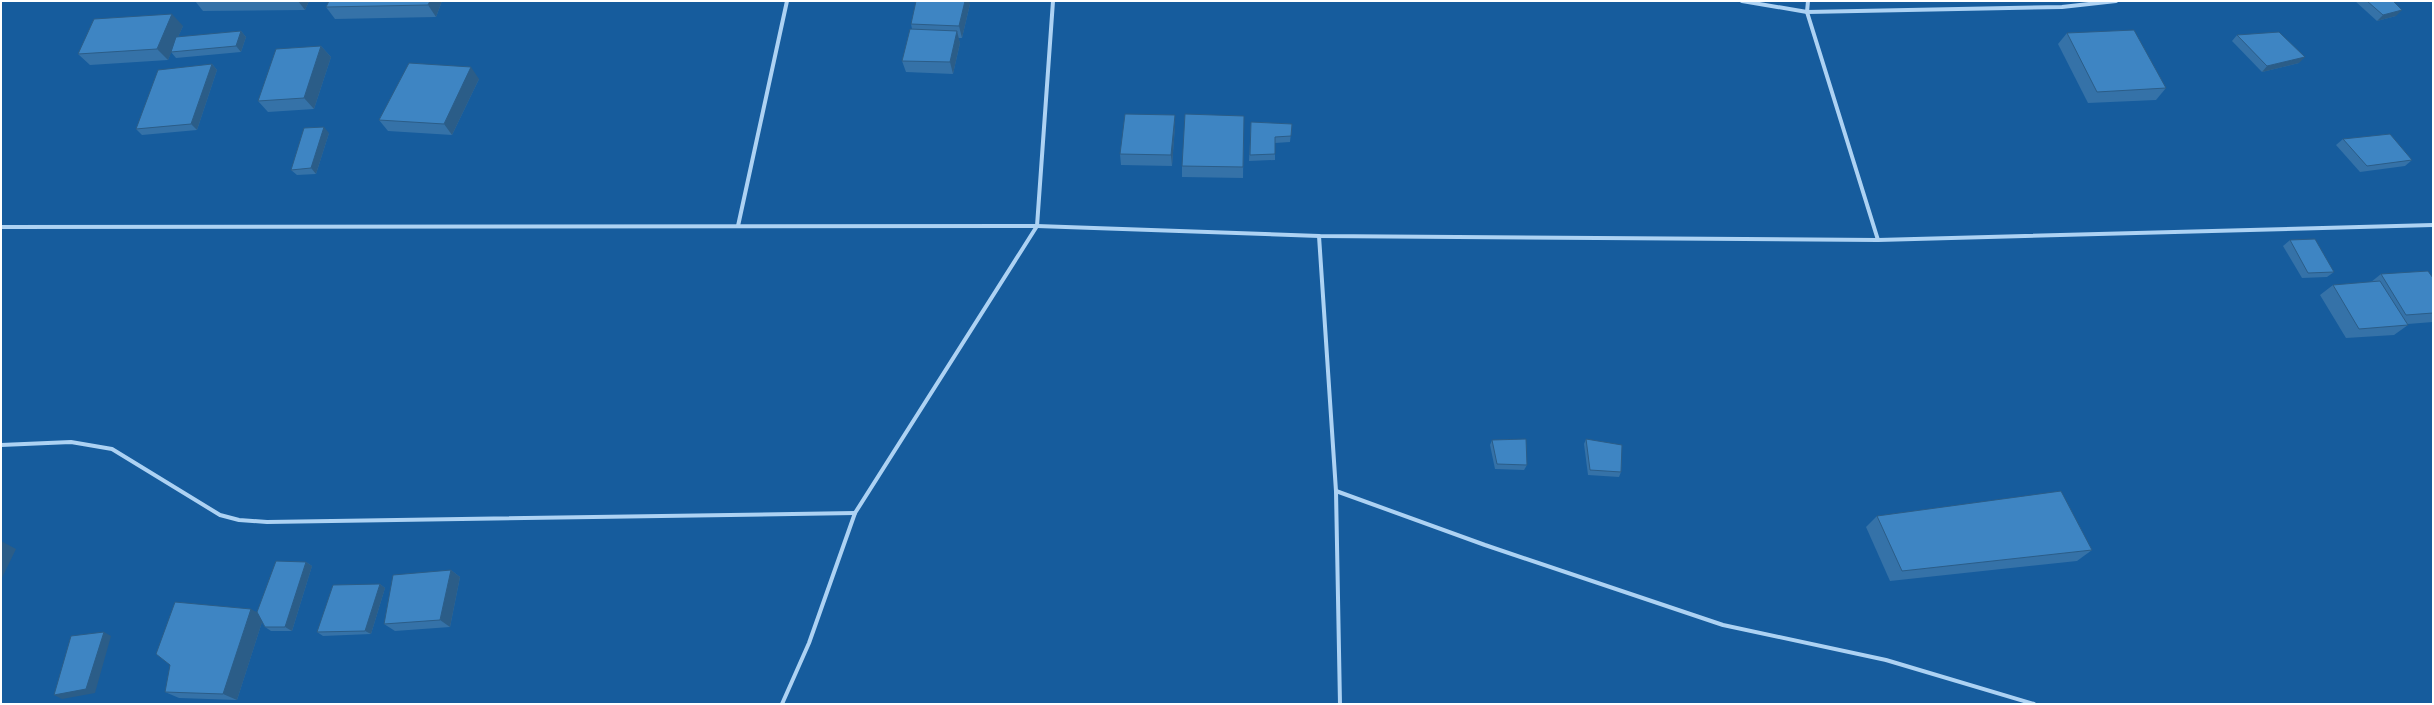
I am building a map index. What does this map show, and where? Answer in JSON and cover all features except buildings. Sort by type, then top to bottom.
[{"type":"street","points":[[738,226],[787,1]]},
{"type":"street","points":[[782,704],[809,643],[855,513],[1037,226],[1053,1]]},
{"type":"street","points":[[1742,1],[1807,12],[2062,7],[2116,1]]},
{"type":"street","points":[[1808,1],[1807,12],[1878,240]]},
{"type":"street","points":[[1,227],[1037,226],[1319,236],[1878,240],[2433,225]]},
{"type":"street","points":[[1319,236],[1336,491],[1340,704]]},
{"type":"street","points":[[1,445],[67,441],[93,444],[112,449],[220,515],[239,520],[267,522],[855,513]]},
{"type":"street","points":[[1336,491],[1485,545],[1723,625],[1886,660],[2034,704]]}]
